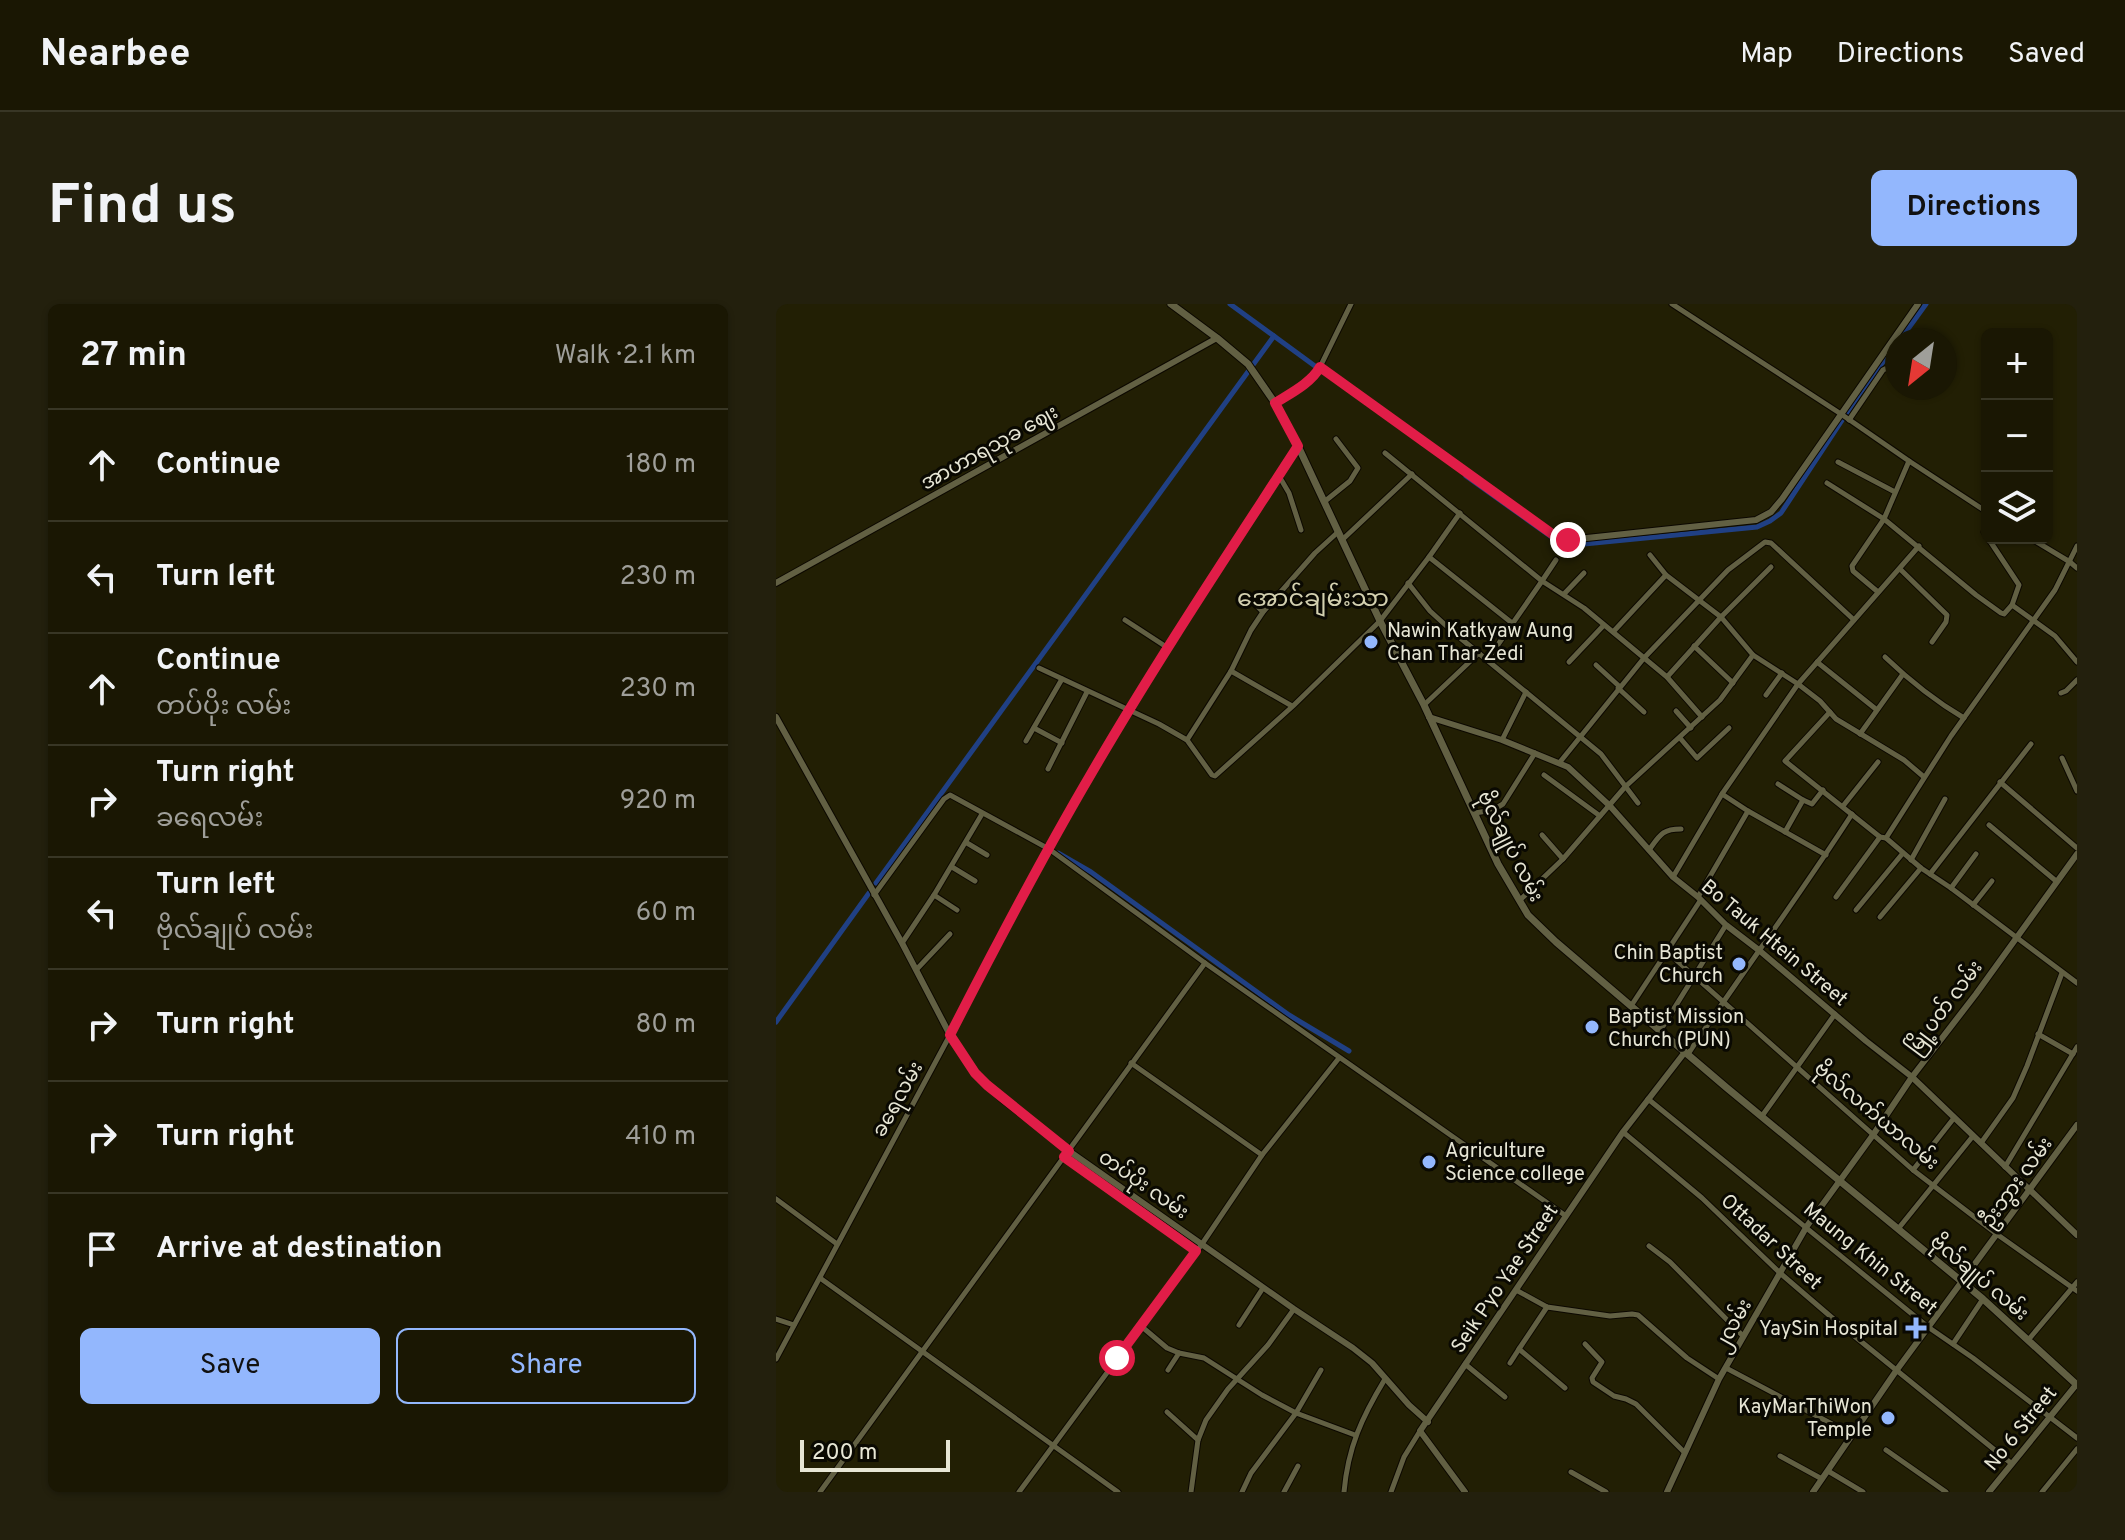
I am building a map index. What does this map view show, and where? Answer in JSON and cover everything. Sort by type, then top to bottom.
[{"type":"main road","name":"ဗိုလ်ချုပ် လမ်း","points":[[1171,304],[1248,364],[1275,403],[1424,705],[1498,864],[1528,915],[1660,1031],[1983,1299],[2077,1385]]},
{"type":"street","points":[[1275,403],[1305,384],[1319,369],[1351,304]]},
{"type":"street","points":[[1672,304],[1981,508]]},
{"type":"street","points":[[1844,417],[1918,304]]},
{"type":"street","name":"အာဟာရသုခ ဈေး","points":[[776,583],[1217,338]]},
{"type":"street","points":[[1319,369],[1555,536],[1568,540],[1764,517],[1782,499],[1885,369]]},
{"type":"street","points":[[1324,502],[1350,481],[1358,468],[1336,439]]},
{"type":"street","name":"ခရေလမ်း","points":[[776,1359],[997,941],[1090,775],[1298,446]]},
{"type":"street","points":[[1385,453],[1542,581],[1584,608],[1667,677],[1702,718]]},
{"type":"street","points":[[1878,592],[1853,571],[1852,566],[1884,519],[1909,461]]},
{"type":"street","points":[[1838,462],[1895,492]]},
{"type":"street","points":[[1187,740],[1231,671],[1263,612],[1315,553],[1340,536],[1412,474]]},
{"type":"street","points":[[1279,476],[1289,493],[1301,530]]},
{"type":"street","points":[[1827,483],[1884,519],[1976,595],[2004,614],[2012,605],[2019,585],[1992,544]]},
{"type":"street","points":[[1039,668],[1187,740],[1215,776],[1380,621],[1460,513]]},
{"type":"street","points":[[1560,762],[1644,658],[1728,570],[1760,544],[1768,542],[1854,620]]},
{"type":"street","points":[[2040,544],[2077,568]]},
{"type":"street","points":[[1673,877],[1722,794],[1798,684],[1919,546]]},
{"type":"street","points":[[1836,897],[1883,838],[2055,590],[2077,546]]},
{"type":"street","points":[[1650,555],[1666,575],[1721,617],[1753,655],[1798,684],[1820,701],[1836,719],[1904,760],[1924,777]]},
{"type":"street","points":[[1429,557],[1512,623]]},
{"type":"street","points":[[1488,659],[1556,560]]},
{"type":"street","points":[[1667,677],[1771,567]]},
{"type":"street","points":[[1900,569],[1947,615],[1946,622],[1932,642]]},
{"type":"street","points":[[1564,594],[1584,573]]},
{"type":"street","points":[[1613,632],[1666,575]]},
{"type":"street","points":[[1408,583],[1430,611],[1601,754],[1638,803]]},
{"type":"street","points":[[1244,593],[1263,612]]},
{"type":"street","points":[[2012,605],[2055,636],[2077,662]]},
{"type":"street","points":[[1125,620],[1168,648]]},
{"type":"street","points":[[1569,662],[1604,625]]},
{"type":"street","points":[[1694,646],[1733,683]]},
{"type":"street","points":[[1424,705],[1479,653]]},
{"type":"street","points":[[1519,901],[1563,859],[1625,787],[1727,693],[1753,655]]},
{"type":"street","points":[[1885,657],[1942,705],[1964,718]]},
{"type":"street","points":[[1817,662],[1877,710]]},
{"type":"street","points":[[1596,665],[1644,712]]},
{"type":"street","points":[[1231,671],[1293,706]]},
{"type":"street","points":[[1766,695],[1782,673]]},
{"type":"street","points":[[1860,734],[1903,674]]},
{"type":"street","points":[[1026,741],[1062,679]]},
{"type":"street","points":[[2061,693],[2077,680]]},
{"type":"street","points":[[1048,769],[1087,692]]},
{"type":"street","points":[[1502,740],[1526,692]]},
{"type":"street","points":[[1676,711],[1678,719],[1691,728]]},
{"type":"street","points":[[1830,712],[1785,761],[1921,868],[2077,983]]},
{"type":"street","name":"တပ်ပိုး လမ်း","points":[[776,717],[950,1035],[975,1073],[1066,1154],[1353,1348],[1372,1363],[1428,1422]]},
{"type":"street","name":"Bo Tauk Htein Street","points":[[1429,717],[1502,740],[1568,767],[1610,806],[1673,877],[1726,925],[1912,1077],[2077,1235]]},
{"type":"street","points":[[1034,728],[1062,743]]},
{"type":"street","points":[[1680,738],[1697,758],[1729,728]]},
{"type":"street","points":[[1930,874],[2031,744]]},
{"type":"street","points":[[1475,813],[1493,810],[1503,804],[1535,753]]},
{"type":"street","points":[[2062,758],[2077,791]]},
{"type":"street","points":[[1843,806],[1878,762]]},
{"type":"street","points":[[1544,775],[1600,816]]},
{"type":"street","points":[[2000,782],[2077,848]]},
{"type":"street","points":[[1778,784],[1812,804],[1823,790]]},
{"type":"street","points":[[1722,794],[1826,855]]},
{"type":"street","points":[[874,895],[946,796],[950,795],[1049,849],[1205,963],[1566,1216]]},
{"type":"street","points":[[1911,860],[1945,799]]},
{"type":"street","points":[[1785,832],[1803,800]]},
{"type":"street","points":[[1631,1006],[1699,899],[1748,811]]},
{"type":"street","points":[[902,943],[967,843],[982,814]]},
{"type":"street","points":[[1687,1053],[1852,814]]},
{"type":"street","points":[[1989,825],[2056,881]]},
{"type":"street","points":[[1649,850],[1661,833],[1668,829],[1681,829]]},
{"type":"street","points":[[1542,835],[1563,859]]},
{"type":"street","points":[[967,843],[987,855]]},
{"type":"street","points":[[1856,910],[1903,853]]},
{"type":"street","points":[[1951,888],[1976,854]]},
{"type":"street","name":"မြို့ပတ် လမ်း","points":[[1839,1181],[2077,854]]},
{"type":"street","points":[[952,867],[975,881]]},
{"type":"street","points":[[1880,917],[1921,868]]},
{"type":"street","points":[[1973,905],[1992,881]]},
{"type":"street","points":[[934,895],[957,910]]},
{"type":"street","points":[[1660,1031],[1726,925]]},
{"type":"street","points":[[916,970],[950,934]]},
{"type":"street","name":"ဗိုလ်လက်ယာလမ်း","points":[[1666,951],[1913,1170],[1998,1235],[2075,1287]]},
{"type":"street","points":[[820,1492],[1205,963]]},
{"type":"street","points":[[1981,1143],[2013,1098],[2062,973]]},
{"type":"street","points":[[1762,1116],[1835,1014]]},
{"type":"street","points":[[2038,1034],[2073,1054]]},
{"type":"street","points":[[2005,1167],[2077,1047]]},
{"type":"street","name":"Seik Pyo Yae Street","points":[[1391,1492],[1404,1457],[1465,1364],[1623,1132],[1687,1053]]},
{"type":"street","points":[[1019,1492],[1202,1244],[1262,1155],[1339,1058]]},
{"type":"street","points":[[1131,1063],[1262,1155]]},
{"type":"street","name":"Maung Khin Street","points":[[1648,1099],[1928,1327],[2077,1438]]},
{"type":"street","points":[[1913,1170],[1954,1118]]},
{"type":"street","name":"ဦးဘွား လမ်း","points":[[1813,1492],[1896,1371],[2077,1125]]},
{"type":"street","name":"Ottadar Street","points":[[1623,1132],[1702,1198],[1780,1273],[2012,1464]]},
{"type":"street","points":[[1897,1230],[1973,1136]]},
{"type":"street","points":[[1066,1154],[1196,1251]]},
{"type":"street","name":"၂လမ်း","points":[[1667,1492],[1719,1379],[1807,1226],[1839,1181]]},
{"type":"street","points":[[776,1199],[837,1244]]},
{"type":"street","points":[[1649,1246],[1670,1262],[1743,1336]]},
{"type":"street","points":[[820,1278],[1118,1492]]},
{"type":"street","points":[[2029,1339],[2075,1287]]},
{"type":"street","points":[[1239,1325],[1263,1288]]},
{"type":"street","points":[[1516,1290],[1547,1307],[1610,1316],[1638,1315],[1687,1358],[1719,1379]]},
{"type":"street","points":[[1953,1344],[1983,1299]]},
{"type":"street","points":[[1510,1363],[1547,1307]]},
{"type":"street","points":[[1191,1492],[1198,1440],[1206,1420],[1294,1309]]},
{"type":"street","points":[[776,1319],[794,1325]]},
{"type":"street","points":[[1141,1326],[1167,1348],[1204,1358],[1296,1413],[1355,1435]]},
{"type":"street","points":[[1585,1344],[1602,1362],[1592,1378],[1594,1383],[1614,1396],[1636,1404],[1684,1452]]},
{"type":"street","points":[[1519,1349],[1565,1388]]},
{"type":"street","points":[[1168,1370],[1179,1353]]},
{"type":"street","points":[[1465,1364],[1505,1397]]},
{"type":"street","points":[[1726,1368],[1851,1434]]},
{"type":"street","points":[[1242,1492],[1251,1473],[1296,1413],[1321,1370]]},
{"type":"street","points":[[1344,1492],[1355,1435],[1385,1379]]},
{"type":"street","name":"No 6 Street","points":[[1989,1492],[2077,1385]]},
{"type":"street","points":[[1167,1412],[1198,1440]]},
{"type":"street","points":[[1420,1431],[1465,1492]]},
{"type":"street","points":[[2042,1492],[2077,1449]]},
{"type":"street","points":[[1886,1450],[1946,1492]]},
{"type":"street","points":[[1780,1456],[1822,1479]]},
{"type":"street","points":[[1284,1492],[1298,1466]]},
{"type":"street","points":[[1828,1471],[1863,1492]]},
{"type":"street","points":[[1571,1472],[1606,1492]]},
{"type":"waterway","points":[[1230,304],[1319,369]]},
{"type":"waterway","points":[[1909,328],[1926,304]]},
{"type":"waterway","points":[[876,883],[1274,336]]},
{"type":"waterway","points":[[1466,476],[1560,543],[1574,545],[1757,527],[1781,513],[1885,359]]},
{"type":"waterway","points":[[1058,853],[1091,872],[1289,1015],[1349,1051]]},
{"type":"waterway","points":[[776,1022],[869,893]]},
{"type":"place","name":"Nawin Katkyaw Aung Chan Thar Zedi","points":[[1371,642]]},
{"type":"place","name":"Chin Baptist Church","points":[[1739,964]]},
{"type":"place","name":"Baptist Mission Church (PUN)","points":[[1592,1027]]},
{"type":"place","name":"Agriculture Science college","points":[[1429,1162]]},
{"type":"place","name":"YaySin Hospital","points":[[1916,1328]]},
{"type":"place","name":"KayMarThiWon Temple","points":[[1888,1418]]},
{"type":"district","name":"အောင်ချမ်းသာ","points":[[1313,598]]},
{"type":"route","points":[[1117,1358],[1196,1251],[1064,1157],[1069,1151],[987,1085],[975,1073],[950,1035],[997,941],[1090,775],[1298,446],[1275,403],[1305,384],[1320,367],[1555,536],[1568,540]]}]
